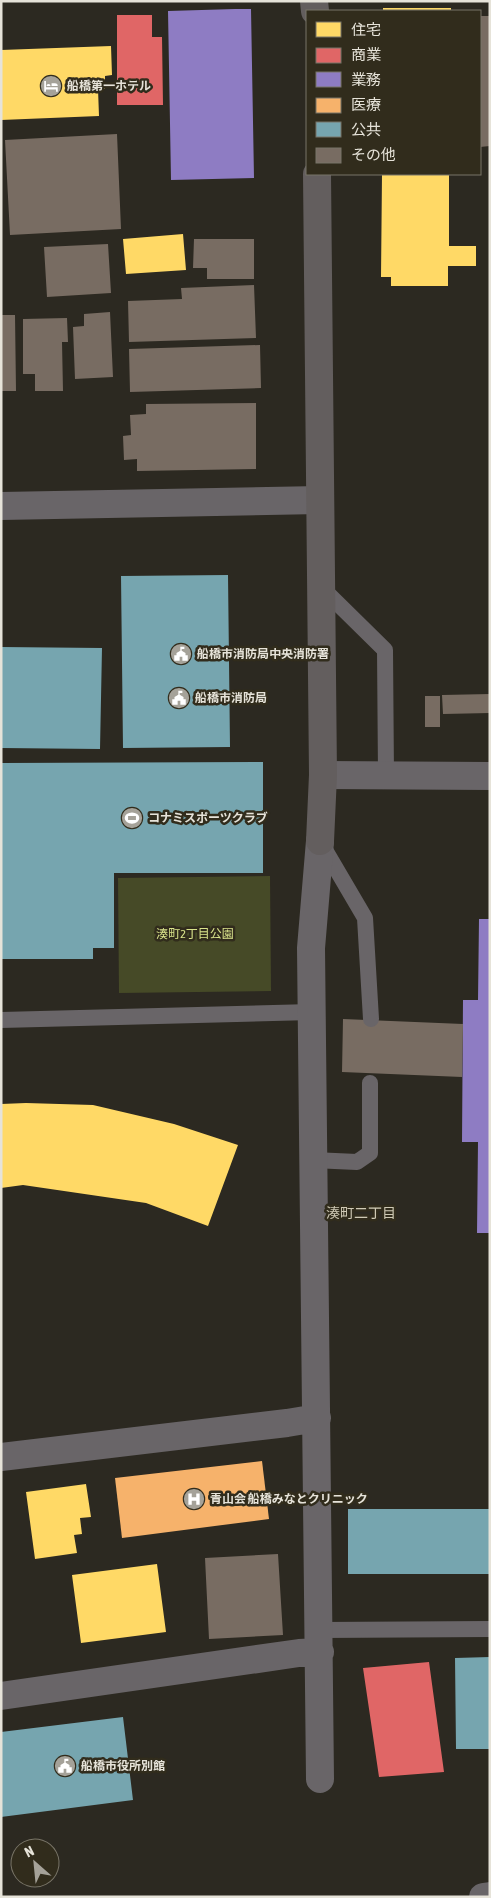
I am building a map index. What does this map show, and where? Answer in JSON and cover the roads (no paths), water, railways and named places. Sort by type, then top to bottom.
[{"type":"street","points":[[317,175],[323,775],[320,841],[311,948],[320,1779]]},
{"type":"street","points":[[1,506],[320,500]]},
{"type":"street","points":[[323,775],[490,776]]},
{"type":"street","points":[[1,1456],[316,1418]]},
{"type":"street","points":[[1,1696],[320,1641]]},
{"type":"street","points":[[483,1897],[490,1896]]},
{"type":"lane","points":[[321,587],[385,650],[386,775]]},
{"type":"lane","points":[[320,841],[365,918],[370,1019]]},
{"type":"lane","points":[[1,1020],[312,1012]]},
{"type":"lane","points":[[313,1160],[357,1162],[370,1153],[370,1083]]},
{"type":"lane","points":[[320,1641],[490,1629]]},
{"type":"place","name":"船橋第一ホテル","points":[[51,86]]},
{"type":"place","name":"船橋市消防局中央消防署","points":[[181,654]]},
{"type":"place","name":"船橋市消防局","points":[[179,698]]},
{"type":"place","name":"コナミスポーツクラブ","points":[[132,818]]},
{"type":"place","name":"青山会 船橋みなとクリニック","points":[[194,1499]]},
{"type":"place","name":"船橋市役所別館","points":[[65,1766]]},
{"type":"district","name":"湊町二丁目","points":[[361,1213]]},
{"type":"park label","name":"湊町2丁目公園","points":[[195,934]]}]
